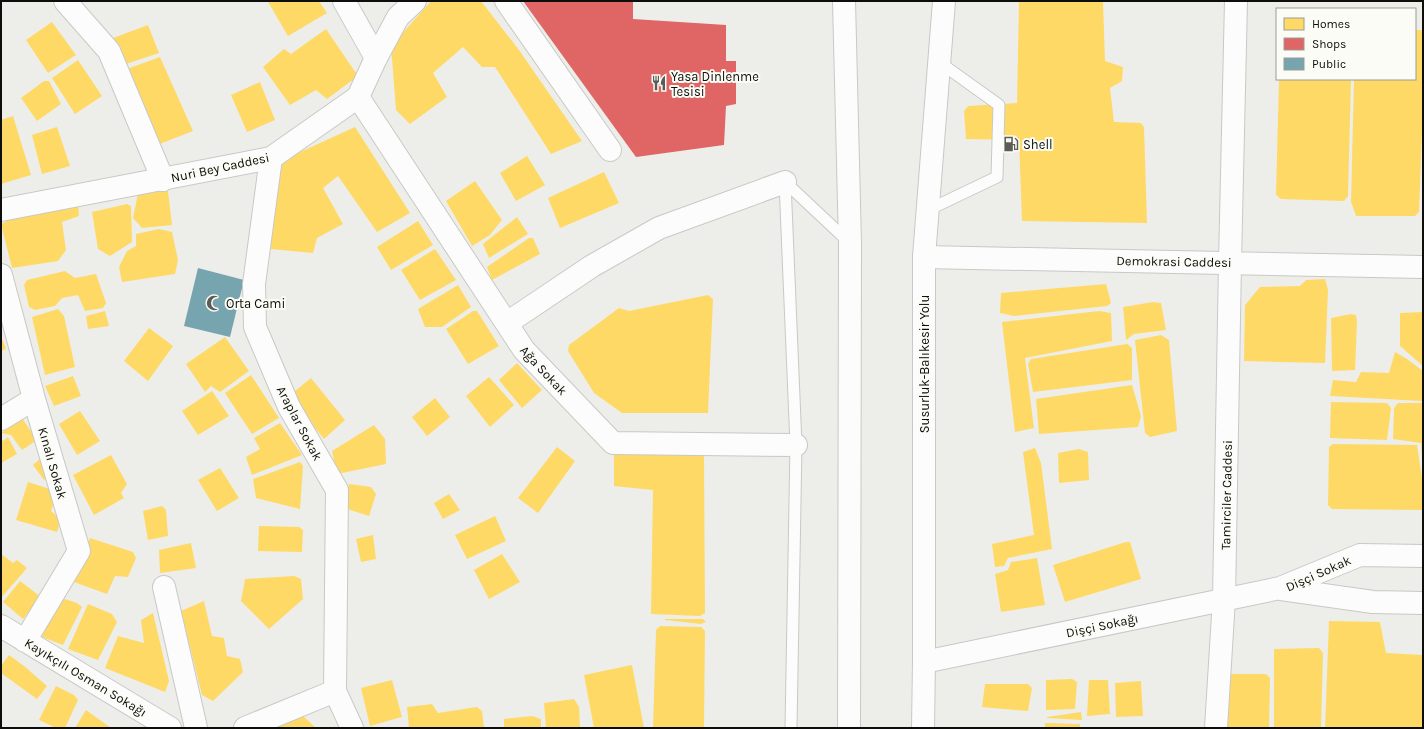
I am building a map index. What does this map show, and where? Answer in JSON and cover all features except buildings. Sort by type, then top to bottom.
[{"type":"main road","points":[[65,1],[109,51],[163,180]]},
{"type":"main road","points":[[344,1],[376,58]]},
{"type":"main road","points":[[358,97],[376,58],[398,17],[415,1]]},
{"type":"main road","points":[[506,1],[610,150]]},
{"type":"main road","points":[[844,1],[850,244],[849,728]]},
{"type":"main road","name":"Susurluk-Balıkesir Yolu","points":[[922,728],[924,662],[924,257],[944,1]]},
{"type":"main road","name":"Tamirciler Caddesi","points":[[1216,728],[1224,599],[1236,1]]},
{"type":"main road","name":"Nuri Bey Caddesi","points":[[1,210],[271,158],[358,97]]},
{"type":"main road","name":"Ağa Sokak","points":[[358,97],[524,350],[614,443],[796,445]]},
{"type":"main road","name":"Araplar Sokak","points":[[271,158],[254,284],[255,327],[289,407],[337,490],[335,691]]},
{"type":"main road","points":[[507,323],[592,266],[659,228],[785,182]]},
{"type":"main road","name":"Demokrasi Caddesi","points":[[924,257],[1423,267]]},
{"type":"main road","name":"Kınalı Sokak","points":[[1,275],[34,400],[79,551],[25,640]]},
{"type":"main road","points":[[1,419],[34,400]]},
{"type":"main road","name":"Dişçi Sokak","points":[[1280,588],[1360,555],[1423,556]]},
{"type":"main road","points":[[164,587],[196,728]]},
{"type":"main road","name":"Dişçi Sokağı","points":[[924,662],[1280,588]]},
{"type":"main road","name":"Dişçi Sokak","points":[[1280,588],[1374,602],[1423,603]]},
{"type":"main road","name":"Kayıkçılı Osman Sokağı","points":[[1,626],[170,728]]},
{"type":"main road","points":[[245,728],[335,691],[352,728]]},
{"type":"lane","points":[[928,210],[997,177],[999,105],[939,62]]},
{"type":"lane","points":[[785,182],[850,244]]},
{"type":"lane","points":[[785,182],[796,445],[791,728]]},
{"type":"place","name":"Yasa Dinlenme Tesisi","points":[[659,83]]},
{"type":"place","name":"Shell","points":[[1011,144]]},
{"type":"place","name":"Orta Cami","points":[[214,303]]}]
